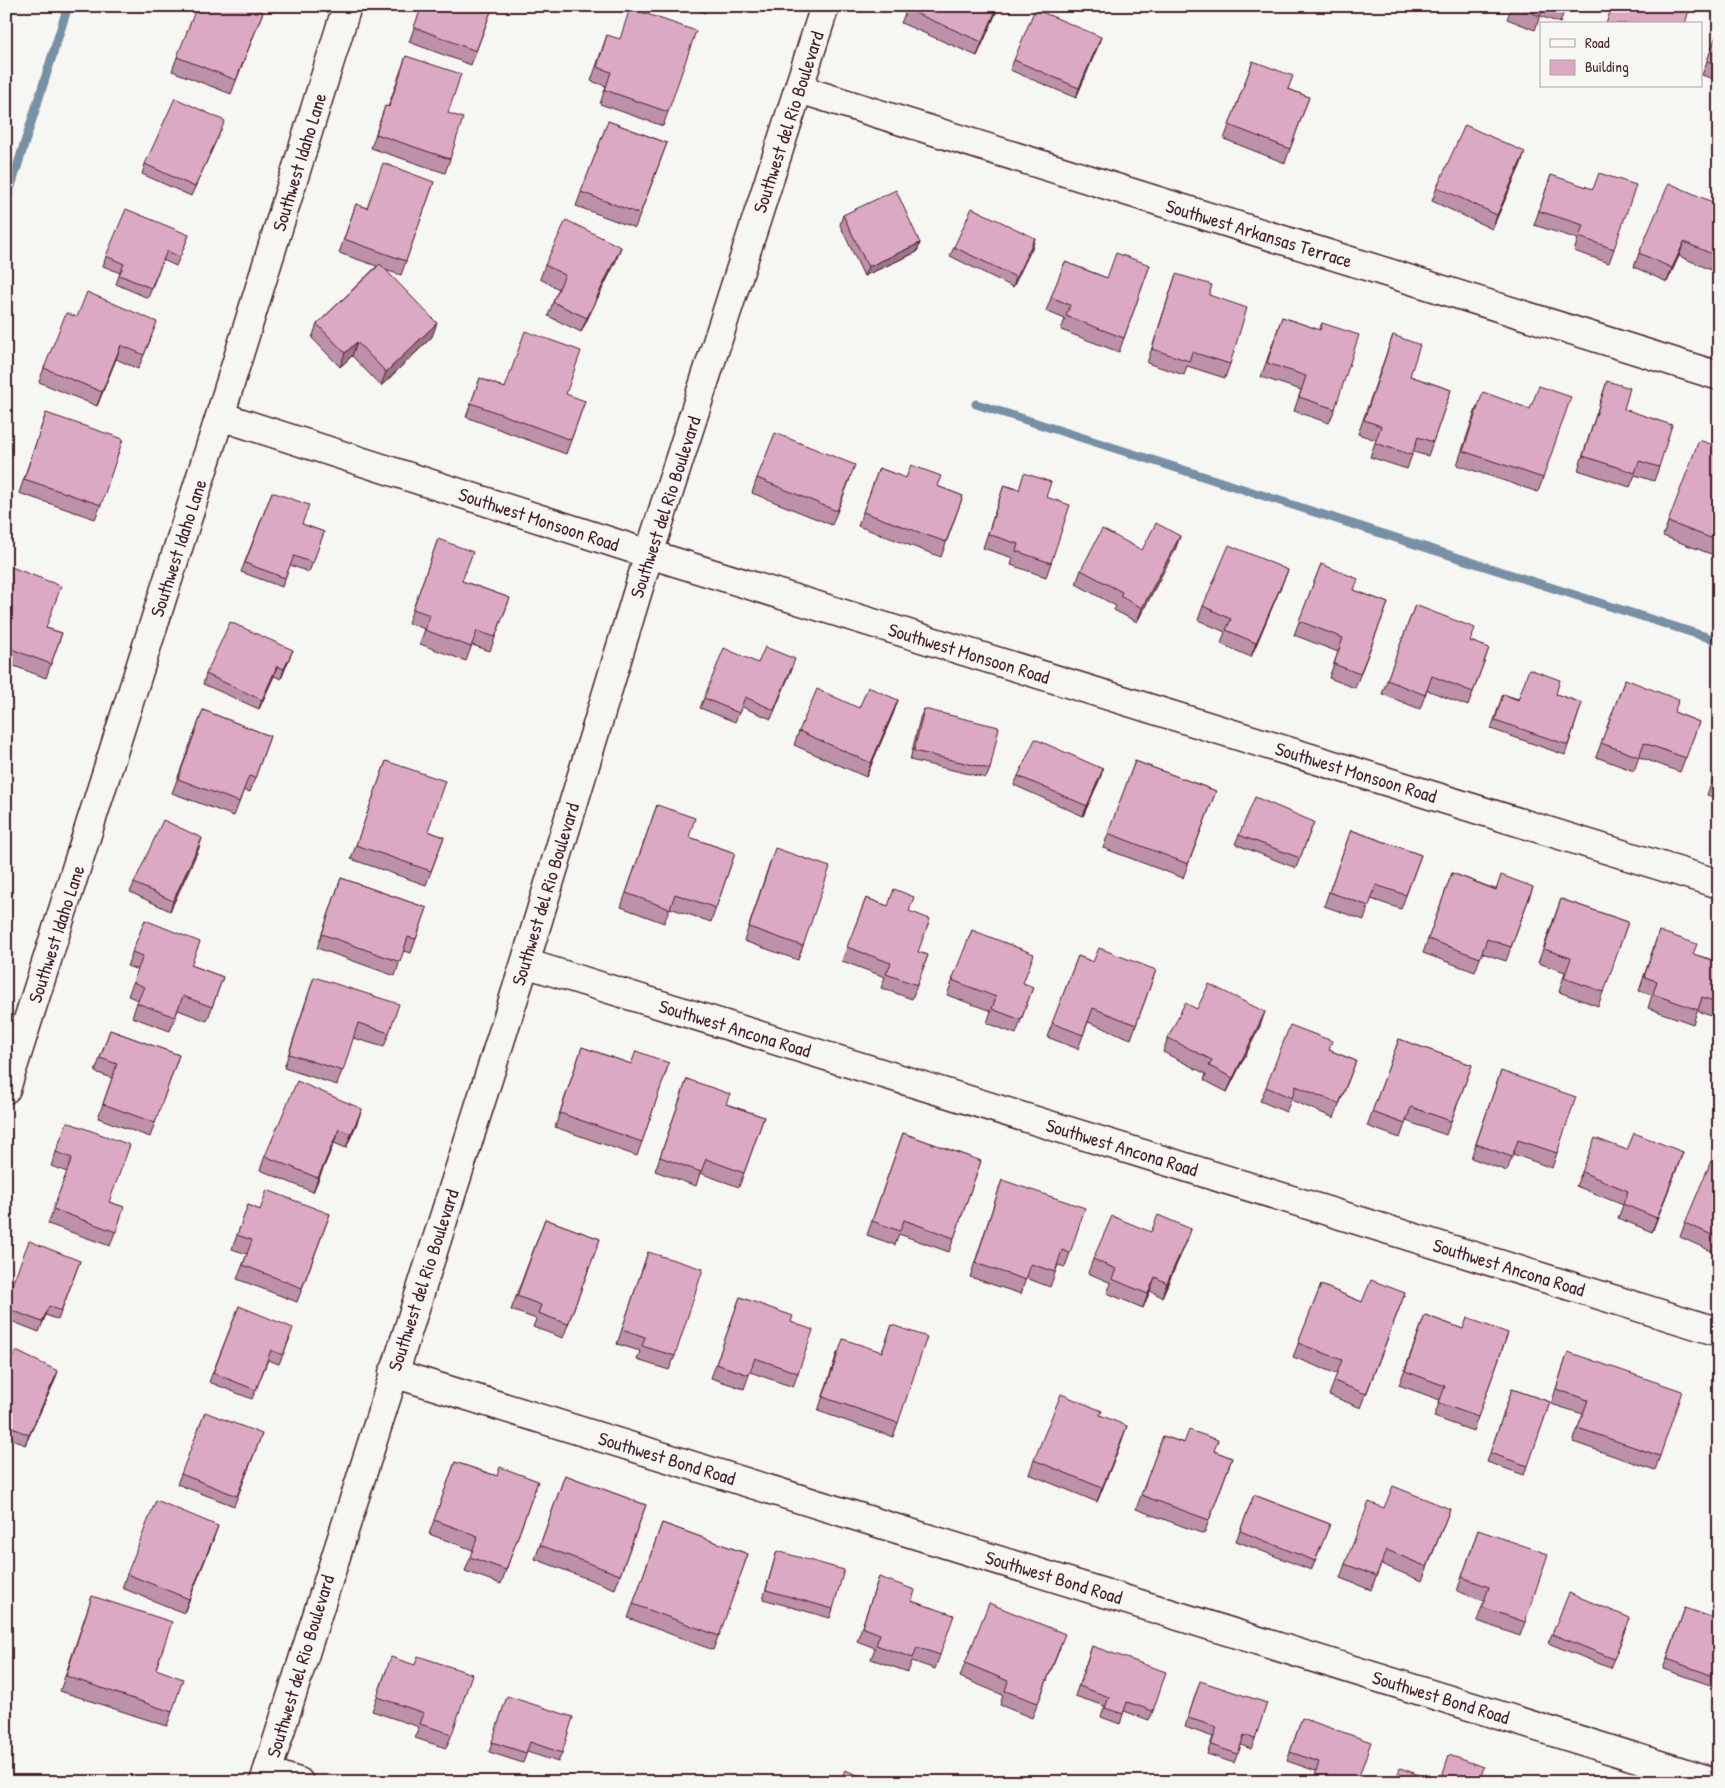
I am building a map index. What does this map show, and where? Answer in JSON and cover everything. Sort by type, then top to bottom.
[{"type":"street","name":"Southwest Idaho Lane","points":[[6,1090],[220,416],[347,6]]},
{"type":"street","name":"Southwest del Rio Boulevard","points":[[266,1777],[525,963],[649,554],[825,6]]},
{"type":"street","name":"Southwest Arkansas Terrace","points":[[799,89],[1719,376]]},
{"type":"street","name":"Southwest Monsoon Road","points":[[220,416],[649,554],[1719,884]]},
{"type":"street","name":"Southwest Ancona Road","points":[[525,963],[1719,1332]]},
{"type":"street","name":"Southwest Bond Road","points":[[393,1373],[1716,1782]]},
{"type":"street","points":[[266,1777],[299,1782]]},
{"type":"building","points":[[197,6],[249,6],[263,12],[236,80],[177,57]]},
{"type":"building","points":[[422,6],[493,6],[476,51],[414,27]]},
{"type":"building","points":[[908,6],[998,6],[982,42],[906,9]]},
{"type":"building","points":[[1514,6],[1544,6],[1540,16]]},
{"type":"building","points":[[1612,6],[1690,6],[1686,22],[1607,22]]},
{"type":"building","points":[[630,8],[696,31],[668,112],[605,90],[611,72],[597,67],[607,35],[620,39]]},
{"type":"building","points":[[1035,9],[1101,37],[1079,88],[1014,60]]},
{"type":"building","points":[[1719,28],[1719,65],[1707,61]]},
{"type":"building","points":[[406,56],[461,74],[448,113],[463,118],[450,159],[376,134],[385,106],[389,107]]},
{"type":"building","points":[[1253,61],[1293,76],[1288,89],[1309,97],[1290,149],[1229,125]]},
{"type":"building","points":[[175,98],[225,121],[195,187],[145,164]]},
{"type":"building","points":[[608,121],[667,143],[640,214],[581,192]]},
{"type":"building","points":[[1465,125],[1525,152],[1497,215],[1437,187]]},
{"type":"building","points":[[383,163],[434,182],[406,261],[344,239],[356,204],[367,208]]},
{"type":"building","points":[[1599,173],[1636,185],[1614,249],[1579,237],[1583,225],[1539,211],[1551,175],[1593,189]]},
{"type":"building","points":[[1669,183],[1719,205],[1719,257],[1684,242],[1672,268],[1639,253]]},
{"type":"building","points":[[896,190],[920,243],[868,267],[843,215]]},
{"type":"building","points":[[972,208],[1035,238],[1016,277],[954,247]]},
{"type":"building","points":[[126,209],[189,235],[180,257],[167,251],[151,288],[119,275],[124,264],[106,256]]},
{"type":"building","points":[[566,220],[621,247],[587,318],[553,302],[565,275],[545,265]]},
{"type":"building","points":[[1116,253],[1150,265],[1124,338],[1066,316],[1070,305],[1051,297],[1065,262],[1107,278]]},
{"type":"building","points":[[380,264],[437,323],[386,372],[357,342],[345,353],[317,324]]},
{"type":"building","points":[[1176,274],[1212,285],[1209,295],[1247,308],[1230,364],[1192,352],[1189,361],[1152,349]]},
{"type":"building","points":[[87,292],[157,322],[144,355],[121,345],[102,392],[44,368],[66,313],[77,317]]},
{"type":"building","points":[[1282,317],[1320,330],[1322,323],[1359,335],[1335,409],[1299,397],[1306,376],[1267,363]]},
{"type":"building","points":[[525,331],[581,351],[566,394],[585,401],[571,440],[471,403],[480,378],[505,388]]},
{"type":"building","points":[[1393,335],[1420,345],[1410,376],[1451,390],[1433,442],[1418,437],[1412,455],[1375,443],[1381,426],[1364,420]]},
{"type":"building","points":[[1607,381],[1630,388],[1624,409],[1672,425],[1659,467],[1639,461],[1635,473],[1583,456]]},
{"type":"building","points":[[1539,386],[1571,397],[1543,478],[1463,451],[1483,392],[1530,409]]},
{"type":"building","points":[[46,413],[123,439],[101,505],[24,479]]},
{"type":"building","points":[[775,433],[855,465],[837,511],[757,478]]},
{"type":"building","points":[[1699,440],[1719,447],[1719,541],[1668,522]]},
{"type":"building","points":[[911,465],[941,476],[937,486],[963,496],[946,542],[863,512],[879,468],[906,478]]},
{"type":"building","points":[[1024,473],[1051,482],[1046,497],[1070,505],[1051,563],[1016,551],[1018,544],[988,534],[1004,485],[1019,490]]},
{"type":"building","points":[[272,492],[309,505],[302,524],[324,532],[313,563],[294,556],[285,578],[245,563]]},
{"type":"building","points":[[1156,523],[1180,536],[1142,608],[1120,596],[1122,592],[1081,570],[1102,529],[1142,550]]},
{"type":"building","points":[[438,539],[473,552],[462,581],[510,598],[495,637],[477,631],[471,647],[425,630],[430,615],[413,609]]},
{"type":"building","points":[[1229,545],[1288,570],[1256,643],[1226,630],[1231,619],[1203,606]]},
{"type":"building","points":[[1321,564],[1358,579],[1354,590],[1388,603],[1360,674],[1334,664],[1343,638],[1299,621]]},
{"type":"building","points":[[6,565],[61,586],[46,628],[62,633],[51,664],[6,647]]},
{"type":"building","points":[[1415,605],[1475,628],[1470,641],[1489,648],[1473,692],[1432,676],[1425,695],[1387,680]]},
{"type":"building","points":[[230,622],[293,650],[284,669],[277,666],[262,700],[206,674]]},
{"type":"building","points":[[765,647],[795,659],[774,710],[745,697],[739,713],[704,698],[724,648],[758,663]]},
{"type":"building","points":[[1529,669],[1560,680],[1556,694],[1582,703],[1568,745],[1495,720],[1503,694],[1518,700]]},
{"type":"building","points":[[1625,679],[1679,700],[1674,712],[1699,722],[1686,758],[1644,743],[1639,757],[1601,743]]},
{"type":"building","points":[[868,687],[898,700],[871,763],[799,731],[817,689],[859,708]]},
{"type":"building","points":[[924,709],[999,727],[990,769],[914,751]]},
{"type":"building","points":[[203,710],[270,736],[255,778],[249,776],[239,802],[178,779]]},
{"type":"building","points":[[1035,739],[1103,769],[1087,806],[1018,776]]},
{"type":"building","points":[[386,761],[445,781],[428,831],[444,837],[431,871],[356,845]]},
{"type":"building","points":[[1135,761],[1216,791],[1188,864],[1108,833]]},
{"type":"building","points":[[1719,762],[1719,783],[1712,780]]},
{"type":"building","points":[[1255,797],[1314,822],[1300,858],[1239,835]]},
{"type":"building","points":[[657,805],[695,818],[689,837],[735,853],[716,908],[675,894],[670,909],[626,893]]},
{"type":"building","points":[[163,820],[202,838],[173,901],[134,883]]},
{"type":"building","points":[[1351,830],[1421,855],[1406,895],[1376,885],[1369,906],[1329,892]]},
{"type":"building","points":[[775,848],[830,867],[803,946],[749,927]]},
{"type":"building","points":[[1452,873],[1496,890],[1501,875],[1533,887],[1511,947],[1487,939],[1480,958],[1428,939]]},
{"type":"building","points":[[341,878],[427,908],[416,939],[408,937],[400,962],[322,934]]},
{"type":"building","points":[[894,889],[914,897],[909,911],[930,919],[918,952],[928,955],[917,985],[886,974],[891,963],[847,947],[866,898],[888,906]]},
{"type":"building","points":[[1561,899],[1628,922],[1604,992],[1564,978],[1571,958],[1544,949]]},
{"type":"building","points":[[145,920],[200,942],[191,965],[223,977],[212,1007],[183,996],[175,1017],[137,1003],[144,987],[133,982],[143,956],[132,952]]},
{"type":"building","points":[[972,930],[1034,954],[1023,983],[1033,987],[1021,1020],[992,1009],[996,997],[952,980]]},
{"type":"building","points":[[1659,931],[1697,944],[1693,954],[1719,962],[1719,1003],[1702,997],[1698,1010],[1653,994],[1657,981],[1644,977]]},
{"type":"building","points":[[1099,948],[1156,970],[1136,1025],[1093,1008],[1083,1035],[1052,1023],[1078,956],[1093,962]]},
{"type":"building","points":[[314,977],[399,1004],[389,1033],[358,1023],[343,1071],[289,1054]]},
{"type":"building","points":[[1209,984],[1265,1012],[1233,1078],[1209,1066],[1212,1060],[1168,1038],[1185,1003],[1197,1009]]},
{"type":"building","points":[[1290,1025],[1332,1041],[1329,1050],[1356,1061],[1339,1104],[1296,1086],[1292,1098],[1266,1087]]},
{"type":"building","points":[[110,1030],[179,1055],[155,1123],[103,1104],[117,1064],[100,1058]]},
{"type":"building","points":[[1399,1039],[1472,1065],[1451,1121],[1411,1107],[1405,1124],[1372,1112]]},
{"type":"building","points":[[582,1047],[631,1064],[636,1051],[669,1063],[642,1142],[560,1113]]},
{"type":"building","points":[[1501,1071],[1576,1097],[1557,1153],[1518,1140],[1512,1157],[1476,1144]]},
{"type":"building","points":[[687,1079],[730,1094],[726,1104],[764,1117],[744,1173],[706,1159],[701,1172],[660,1157]]},
{"type":"building","points":[[297,1081],[362,1109],[351,1134],[339,1129],[318,1178],[265,1156]]},
{"type":"building","points":[[67,1122],[130,1145],[109,1202],[124,1207],[116,1232],[53,1209],[72,1158],[56,1152]]},
{"type":"building","points":[[903,1133],[981,1161],[954,1238],[904,1220],[900,1231],[872,1221]]},
{"type":"building","points":[[1634,1133],[1683,1152],[1657,1218],[1623,1204],[1628,1191],[1582,1172],[1595,1138],[1627,1150]]},
{"type":"building","points":[[1711,1161],[1719,1165],[1719,1238],[1685,1223]]},
{"type":"building","points":[[1002,1180],[1085,1208],[1070,1253],[1062,1250],[1055,1272],[1031,1264],[1026,1280],[975,1263]]},
{"type":"building","points":[[267,1190],[330,1214],[302,1288],[243,1265],[252,1240],[237,1235],[248,1205],[260,1210]]},
{"type":"building","points":[[1158,1215],[1191,1229],[1167,1283],[1155,1277],[1148,1294],[1112,1279],[1116,1269],[1093,1259],[1112,1216],[1151,1232]]},
{"type":"building","points":[[545,1219],[600,1239],[568,1324],[538,1313],[541,1305],[517,1296]]},
{"type":"building","points":[[29,1241],[80,1261],[61,1311],[49,1306],[42,1322],[6,1308],[6,1300]]},
{"type":"building","points":[[648,1252],[703,1269],[675,1356],[642,1346],[645,1337],[622,1329]]},
{"type":"building","points":[[1371,1280],[1405,1293],[1366,1394],[1334,1381],[1342,1360],[1298,1343],[1321,1285],[1362,1302]]},
{"type":"building","points":[[740,1297],[793,1316],[791,1322],[813,1330],[798,1373],[755,1358],[749,1375],[716,1364]]},
{"type":"building","points":[[239,1306],[293,1328],[283,1355],[271,1350],[256,1390],[213,1373]]},
{"type":"building","points":[[1425,1315],[1463,1329],[1467,1318],[1508,1333],[1478,1417],[1439,1403],[1445,1386],[1405,1371]]},
{"type":"building","points":[[892,1325],[927,1337],[898,1423],[823,1397],[843,1339],[882,1352]]},
{"type":"building","points":[[16,1351],[58,1371],[29,1435],[6,1425],[6,1372]]},
{"type":"building","points":[[1568,1352],[1682,1391],[1660,1456],[1578,1428],[1588,1400],[1556,1389]]},
{"type":"building","points":[[1512,1389],[1550,1402],[1528,1466],[1490,1453]]},
{"type":"building","points":[[1061,1394],[1102,1411],[1100,1415],[1127,1426],[1102,1488],[1034,1460]]},
{"type":"building","points":[[205,1412],[262,1434],[237,1496],[181,1474]]},
{"type":"building","points":[[1189,1430],[1218,1440],[1214,1451],[1232,1458],[1209,1520],[1141,1495],[1163,1436],[1184,1443]]},
{"type":"building","points":[[455,1462],[497,1476],[500,1467],[538,1481],[506,1570],[470,1557],[478,1536],[434,1520]]},
{"type":"building","points":[[565,1475],[646,1505],[620,1575],[540,1545]]},
{"type":"building","points":[[1393,1486],[1450,1509],[1427,1567],[1387,1550],[1376,1576],[1345,1564],[1369,1502],[1384,1508]]},
{"type":"building","points":[[1254,1495],[1330,1524],[1315,1561],[1240,1531]]},
{"type":"building","points":[[156,1500],[218,1526],[189,1599],[127,1574]]},
{"type":"building","points":[[662,1523],[748,1554],[719,1636],[633,1604]]},
{"type":"building","points":[[1478,1530],[1548,1554],[1525,1622],[1482,1607],[1489,1587],[1462,1577]]},
{"type":"building","points":[[777,1551],[844,1570],[833,1609],[766,1590]]},
{"type":"building","points":[[879,1577],[915,1590],[912,1601],[954,1615],[940,1655],[917,1647],[913,1658],[876,1645],[880,1634],[862,1627]]},
{"type":"building","points":[[1569,1593],[1630,1618],[1614,1659],[1552,1634]]},
{"type":"building","points":[[92,1596],[172,1622],[156,1669],[183,1679],[172,1712],[66,1676]]},
{"type":"building","points":[[989,1603],[1065,1634],[1038,1703],[1005,1691],[1008,1681],[965,1663]]},
{"type":"building","points":[[1685,1608],[1719,1620],[1719,1678],[1667,1659]]},
{"type":"building","points":[[1092,1646],[1166,1672],[1153,1711],[1127,1702],[1123,1714],[1105,1708],[1109,1697],[1079,1686]]},
{"type":"building","points":[[418,1656],[472,1674],[452,1734],[420,1724],[424,1713],[377,1697],[391,1657],[415,1665]]},
{"type":"building","points":[[1200,1681],[1267,1703],[1255,1739],[1244,1735],[1238,1754],[1211,1745],[1217,1727],[1188,1718]]},
{"type":"building","points":[[507,1696],[573,1717],[562,1753],[530,1742],[526,1753],[492,1742]]},
{"type":"building","points":[[1302,1718],[1371,1742],[1357,1782],[1313,1782],[1319,1762],[1290,1752]]},
{"type":"building","points":[[1449,1755],[1484,1767],[1479,1782],[1440,1782]]},
{"type":"building","points":[[1400,1768],[1439,1782],[1395,1782]]},
{"type":"building","points":[[845,1770],[872,1781],[872,1782],[840,1782]]},
{"type":"waterway","points":[[6,202],[68,6]]},
{"type":"waterway","points":[[976,404],[1719,641]]}]
